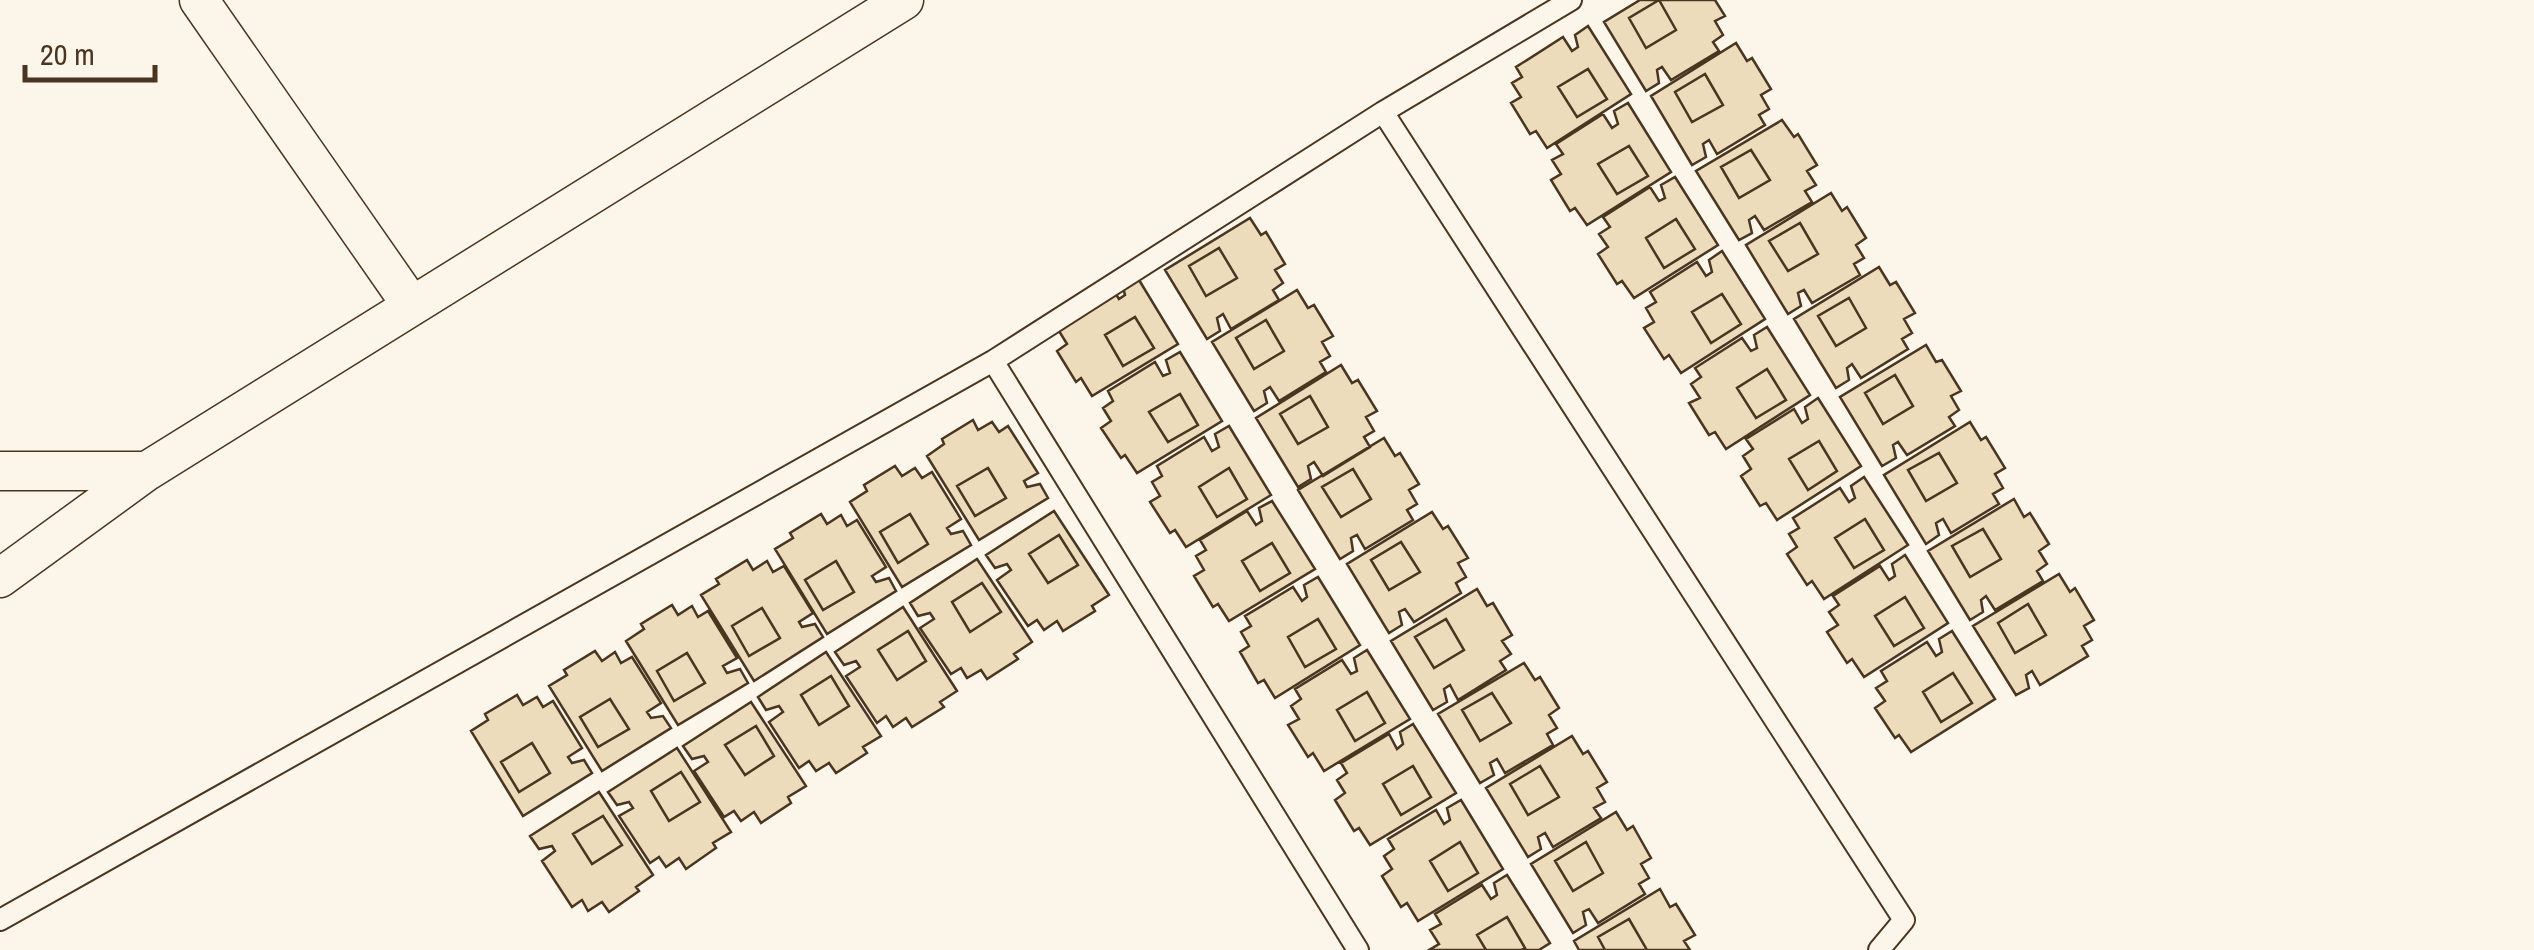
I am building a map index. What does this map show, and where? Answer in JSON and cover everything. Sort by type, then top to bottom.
[{"type":"street","points":[[199,0],[412,306]]},
{"type":"street","points":[[0,578],[148,471],[904,0]]},
{"type":"street","points":[[0,471],[148,471]]},
{"type":"lane","points":[[0,920],[993,361],[1383,112],[1572,0]]},
{"type":"lane","points":[[1383,112],[1904,920],[1879,950]]},
{"type":"lane","points":[[993,361],[1358,950]]},
{"type":"building","points":[[1640,0],[1715,0],[1725,16],[1715,21],[1723,35],[1713,42],[1719,51],[1671,80],[1662,67],[1657,70],[1659,83],[1646,91],[1604,22]]},
{"type":"building","points":[[1659,0],[1676,30],[1646,48],[1629,18]]},
{"type":"building","points":[[1588,26],[1631,94],[1547,148],[1536,131],[1530,134],[1511,103],[1521,97],[1512,83],[1522,77],[1516,67],[1563,37],[1572,51],[1578,47],[1575,35]]},
{"type":"building","points":[[1736,43],[1747,61],[1752,58],[1771,89],[1761,95],[1769,109],[1759,115],[1765,125],[1717,154],[1709,140],[1703,144],[1706,157],[1692,165],[1651,96]]},
{"type":"building","points":[[1588,69],[1607,99],[1577,117],[1558,87]]},
{"type":"building","points":[[1705,74],[1723,105],[1692,122],[1675,92]]},
{"type":"building","points":[[1628,103],[1671,172],[1587,225],[1575,208],[1570,211],[1551,180],[1561,174],[1552,160],[1563,154],[1556,144],[1603,114],[1612,128],[1618,124],[1614,111]]},
{"type":"building","points":[[1782,120],[1794,137],[1798,134],[1817,165],[1807,171],[1816,185],[1805,191],[1812,202],[1764,230],[1755,216],[1749,220],[1752,233],[1739,240],[1696,171]]},
{"type":"building","points":[[1629,146],[1648,176],[1617,194],[1598,164]]},
{"type":"building","points":[[1751,150],[1770,180],[1739,198],[1721,167]]},
{"type":"building","points":[[1675,177],[1718,245],[1634,298],[1622,281],[1617,284],[1598,254],[1608,247],[1599,234],[1610,227],[1603,217],[1650,187],[1659,201],[1665,198],[1661,185]]},
{"type":"building","points":[[1831,193],[1842,211],[1847,207],[1866,238],[1856,245],[1864,258],[1854,264],[1860,275],[1812,303],[1804,290],[1798,293],[1801,306],[1788,314],[1746,245]]},
{"type":"building","points":[[1250,218],[1261,235],[1266,232],[1285,264],[1275,270],[1283,283],[1273,290],[1279,300],[1231,329],[1223,314],[1217,318],[1220,331],[1207,339],[1165,270]]},
{"type":"building","points":[[1676,219],[1695,249],[1664,268],[1646,238]]},
{"type":"building","points":[[1800,223],[1818,254],[1788,271],[1769,241]]},
{"type":"building","points":[[1219,248],[1237,278],[1206,296],[1189,266]]},
{"type":"building","points":[[1722,251],[1765,319],[1681,373],[1669,355],[1664,359],[1644,328],[1654,322],[1646,308],[1656,302],[1650,292],[1697,262],[1706,276],[1712,272],[1709,260]]},
{"type":"building","points":[[1879,267],[1890,285],[1896,282],[1915,313],[1904,319],[1912,333],[1902,339],[1908,349],[1861,378],[1852,364],[1847,368],[1849,380],[1836,388],[1794,319]]},
{"type":"building","points":[[1136,275],[1178,344],[1092,396],[1081,378],[1076,382],[1057,351],[1067,344],[1059,331],[1110,285],[1119,299],[1125,295],[1122,283]]},
{"type":"building","points":[[1297,290],[1308,308],[1314,305],[1333,336],[1322,342],[1330,356],[1320,362],[1326,372],[1279,401],[1270,387],[1264,391],[1267,403],[1254,411],[1212,342]]},
{"type":"building","points":[[1722,294],[1741,324],[1711,343],[1692,312]]},
{"type":"building","points":[[1849,298],[1866,328],[1836,346],[1818,316]]},
{"type":"building","points":[[1135,317],[1154,348],[1123,366],[1105,335]]},
{"type":"building","points":[[1266,320],[1284,351],[1254,369],[1236,338]]},
{"type":"building","points":[[1767,327],[1810,395],[1726,449],[1715,432],[1709,435],[1689,403],[1700,398],[1691,384],[1701,377],[1695,368],[1742,338],[1751,351],[1757,348],[1754,335]]},
{"type":"building","points":[[1926,345],[1936,362],[1942,360],[1961,391],[1951,396],[1959,410],[1949,417],[1955,426],[1907,455],[1898,442],[1893,445],[1896,458],[1882,466],[1840,397]]},
{"type":"building","points":[[1180,352],[1222,421],[1137,473],[1125,455],[1121,458],[1101,428],[1111,421],[1103,408],[1113,401],[1108,391],[1155,362],[1163,376],[1170,373],[1166,360]]},
{"type":"building","points":[[1341,365],[1352,383],[1358,380],[1377,411],[1366,417],[1374,431],[1364,437],[1370,447],[1323,476],[1314,462],[1308,466],[1311,479],[1298,487],[1256,418]]},
{"type":"building","points":[[1767,369],[1786,400],[1756,418],[1737,388]]},
{"type":"building","points":[[1895,375],[1913,406],[1883,424],[1865,393]]},
{"type":"building","points":[[1180,394],[1198,425],[1168,442],[1149,412]]},
{"type":"building","points":[[1310,396],[1328,427],[1298,444],[1280,414]]},
{"type":"building","points":[[1818,398],[1861,466],[1777,520],[1766,503],[1760,506],[1741,476],[1751,469],[1743,456],[1753,449],[1746,439],[1794,409],[1802,423],[1808,419],[1805,407]]},
{"type":"building","points":[[973,420],[978,430],[992,422],[999,432],[1008,426],[1038,473],[1024,481],[1027,487],[1040,484],[1048,498],[979,540],[927,456],[944,444],[942,439]]},
{"type":"building","points":[[1970,422],[1981,440],[1986,437],[2005,468],[1995,474],[2003,488],[1993,494],[1999,504],[1951,533],[1943,519],[1936,523],[1939,535],[1926,544],[1884,475]]},
{"type":"building","points":[[1229,426],[1271,495],[1186,547],[1175,530],[1170,533],[1150,502],[1160,496],[1152,482],[1162,476],[1157,466],[1204,437],[1212,451],[1219,447],[1215,434]]},
{"type":"building","points":[[1384,438],[1395,456],[1400,453],[1419,484],[1409,490],[1417,504],[1407,510],[1413,520],[1365,549],[1357,535],[1351,538],[1353,551],[1340,559],[1298,490]]},
{"type":"building","points":[[1819,441],[1837,471],[1808,490],[1789,459]]},
{"type":"building","points":[[1939,453],[1957,483],[1926,501],[1908,470]]},
{"type":"building","points":[[895,466],[902,476],[915,468],[922,478],[932,472],[961,519],[947,528],[951,534],[963,531],[971,545],[902,587],[850,502],[867,491],[864,485]]},
{"type":"building","points":[[988,468],[1006,498],[975,516],[957,486]]},
{"type":"building","points":[[1229,468],[1247,499],[1217,517],[1199,487]]},
{"type":"building","points":[[1353,469],[1371,499],[1341,517],[1322,487]]},
{"type":"building","points":[[1864,477],[1908,545],[1824,599],[1812,581],[1807,585],[1787,554],[1797,547],[1789,534],[1799,528],[1793,518],[1840,488],[1849,502],[1855,498],[1851,486]]},
{"type":"building","points":[[2014,499],[2024,517],[2030,513],[2049,544],[2039,551],[2047,564],[2037,571],[2043,581],[1995,610],[1986,596],[1981,600],[1983,612],[1970,620],[1928,551]]},
{"type":"building","points":[[1272,501],[1315,569],[1229,621],[1218,604],[1213,607],[1194,576],[1204,570],[1196,556],[1206,550],[1200,540],[1247,511],[1256,525],[1262,521],[1259,508]]},
{"type":"building","points":[[1054,511],[1109,595],[1092,606],[1095,611],[1063,631],[1057,621],[1044,630],[1037,620],[1028,626],[997,580],[1011,570],[1007,564],[995,568],[986,555]]},
{"type":"building","points":[[1432,512],[1443,529],[1448,526],[1468,558],[1458,563],[1466,577],[1456,583],[1461,593],[1414,622],[1405,609],[1399,612],[1402,625],[1389,633],[1347,564]]},
{"type":"building","points":[[821,514],[827,524],[841,515],[847,526],[857,520],[886,567],[872,576],[876,582],[889,578],[896,591],[827,634],[775,549],[793,538],[790,533]]},
{"type":"building","points":[[910,514],[928,544],[898,563],[880,532]]},
{"type":"building","points":[[1865,519],[1884,550],[1854,568],[1835,538]]},
{"type":"building","points":[[1983,529],[2001,559],[1970,577],[1952,546]]},
{"type":"building","points":[[1059,535],[1078,565],[1048,583],[1029,554]]},
{"type":"building","points":[[1401,542],[1420,572],[1389,590],[1371,560]]},
{"type":"building","points":[[1272,543],[1290,573],[1260,591],[1242,561]]},
{"type":"building","points":[[1905,555],[1948,623],[1864,677],[1852,659],[1847,663],[1827,632],[1838,625],[1829,612],[1839,605],[1833,596],[1880,566],[1889,580],[1895,576],[1892,564]]},
{"type":"building","points":[[977,559],[1032,642],[1014,654],[1018,659],[987,679],[981,670],[967,678],[961,668],[951,674],[920,628],[934,619],[930,613],[918,616],[910,603]]},
{"type":"building","points":[[747,560],[753,570],[767,561],[773,572],[784,566],[813,613],[799,622],[802,627],[815,624],[823,637],[754,681],[701,595],[719,584],[716,579]]},
{"type":"building","points":[[836,561],[854,592],[823,610],[805,580]]},
{"type":"building","points":[[2059,574],[2070,592],[2075,588],[2094,620],[2084,626],[2092,640],[2082,646],[2088,656],[2040,685],[2032,671],[2026,675],[2029,688],[2016,695],[1973,626]]},
{"type":"building","points":[[1318,577],[1360,645],[1275,698],[1264,680],[1258,683],[1240,652],[1249,646],[1241,632],[1251,626],[1245,616],[1293,587],[1302,601],[1307,597],[1304,585]]},
{"type":"building","points":[[982,583],[1001,612],[970,632],[952,602]]},
{"type":"building","points":[[1477,589],[1487,606],[1493,603],[1512,635],[1502,641],[1511,654],[1500,661],[1506,670],[1458,700],[1450,685],[1444,689],[1447,702],[1433,710],[1391,641]]},
{"type":"building","points":[[1905,597],[1924,628],[1894,646],[1875,616]]},
{"type":"building","points":[[2028,604],[2046,635],[2015,653],[1998,623]]},
{"type":"building","points":[[672,605],[678,615],[692,606],[698,617],[708,611],[737,658],[723,666],[727,673],[740,669],[748,683],[678,725],[626,641],[644,629],[641,624]]},
{"type":"building","points":[[903,607],[957,691],[940,702],[944,707],[912,727],[906,718],[893,727],[886,716],[877,723],[846,676],[860,667],[856,661],[844,665],[835,652]]},
{"type":"building","points":[[762,608],[780,638],[749,656],[732,626]]},
{"type":"building","points":[[1318,619],[1336,649],[1305,667],[1288,637]]},
{"type":"building","points":[[1446,619],[1464,650],[1434,668],[1415,637]]},
{"type":"building","points":[[908,631],[926,661],[897,680],[878,650]]},
{"type":"building","points":[[1952,631],[1995,699],[1911,752],[1899,735],[1895,738],[1875,708],[1885,701],[1876,688],[1887,681],[1881,671],[1927,642],[1936,656],[1942,652],[1939,639]]},
{"type":"building","points":[[1367,650],[1410,719],[1324,771],[1313,753],[1308,757],[1288,725],[1299,719],[1291,706],[1301,699],[1295,689],[1342,660],[1351,674],[1357,671],[1354,658]]},
{"type":"building","points":[[595,651],[602,661],[615,652],[621,663],[632,657],[661,703],[647,712],[651,718],[663,716],[671,728],[602,771],[549,686],[567,675],[564,670]]},
{"type":"building","points":[[826,652],[881,736],[863,747],[867,753],[836,773],[829,763],[816,771],[809,761],[799,768],[769,722],[783,712],[779,706],[766,710],[758,697]]},
{"type":"building","points":[[687,653],[705,683],[674,701],[657,671]]},
{"type":"building","points":[[1524,663],[1535,680],[1540,677],[1559,708],[1549,715],[1557,728],[1547,734],[1553,745],[1505,773],[1497,759],[1490,763],[1494,775],[1480,783],[1438,714]]},
{"type":"building","points":[[1953,673],[1972,703],[1941,722],[1923,692]]},
{"type":"building","points":[[831,676],[849,706],[819,725],[801,695]]},
{"type":"building","points":[[1367,692],[1385,723],[1355,741],[1337,710]]},
{"type":"building","points":[[1492,693],[1511,723],[1480,741],[1462,710]]},
{"type":"building","points":[[517,695],[523,705],[537,697],[543,707],[553,701],[582,748],[568,757],[572,763],[584,760],[592,773],[523,816],[471,731],[488,720],[485,714]]},
{"type":"building","points":[[610,699],[629,729],[598,747],[580,717]]},
{"type":"building","points":[[751,702],[806,786],[788,797],[791,803],[761,823],[754,812],[741,821],[734,811],[724,817],[694,771],[708,762],[704,756],[692,759],[683,746]]},
{"type":"building","points":[[1413,724],[1456,793],[1370,845],[1359,828],[1354,831],[1335,800],[1345,793],[1337,780],[1347,773],[1341,763],[1389,734],[1397,749],[1403,744],[1400,732]]},
{"type":"building","points":[[756,726],[774,756],[745,775],[725,745]]},
{"type":"building","points":[[1572,736],[1583,754],[1588,751],[1607,782],[1597,788],[1605,802],[1594,808],[1601,818],[1553,847],[1545,833],[1538,837],[1541,849],[1528,857],[1486,788]]},
{"type":"building","points":[[532,743],[550,773],[519,792],[501,762]]},
{"type":"building","points":[[677,748],[731,832],[686,869],[679,858],[666,867],[659,857],[650,863],[619,816],[633,808],[629,802],[617,805],[608,792]]},
{"type":"building","points":[[1413,766],[1431,797],[1401,815],[1383,784]]},
{"type":"building","points":[[1540,766],[1559,797],[1528,815],[1510,784]]},
{"type":"building","points":[[681,772],[700,802],[669,821],[651,791]]},
{"type":"building","points":[[599,792],[653,875],[636,887],[639,891],[609,912],[602,902],[588,911],[582,900],[572,907],[542,861],[555,851],[552,846],[539,849],[530,836]]},
{"type":"building","points":[[1461,800],[1503,869],[1418,921],[1407,903],[1401,907],[1382,876],[1392,869],[1384,856],[1394,849],[1388,839],[1436,810],[1444,824],[1450,820],[1447,808]]},
{"type":"building","points":[[1616,812],[1627,830],[1633,826],[1651,858],[1641,864],[1649,878],[1639,884],[1645,894],[1598,923],[1589,909],[1583,912],[1586,925],[1573,933],[1531,864]]},
{"type":"building","points":[[603,816],[622,845],[592,864],[573,834]]},
{"type":"building","points":[[1460,842],[1478,873],[1448,891],[1430,861]]},
{"type":"building","points":[[1586,842],[1603,873],[1573,891],[1555,861]]},
{"type":"building","points":[[1507,875],[1550,943],[1539,950],[1429,950],[1439,944],[1430,930],[1441,924],[1435,914],[1482,885],[1491,899],[1497,895],[1494,883]]},
{"type":"building","points":[[1660,889],[1670,907],[1676,904],[1695,935],[1684,941],[1690,950],[1579,950],[1574,941]]},
{"type":"building","points":[[1507,917],[1525,948],[1486,950],[1477,935]]},
{"type":"building","points":[[1629,919],[1647,950],[1605,950],[1598,937]]}]
